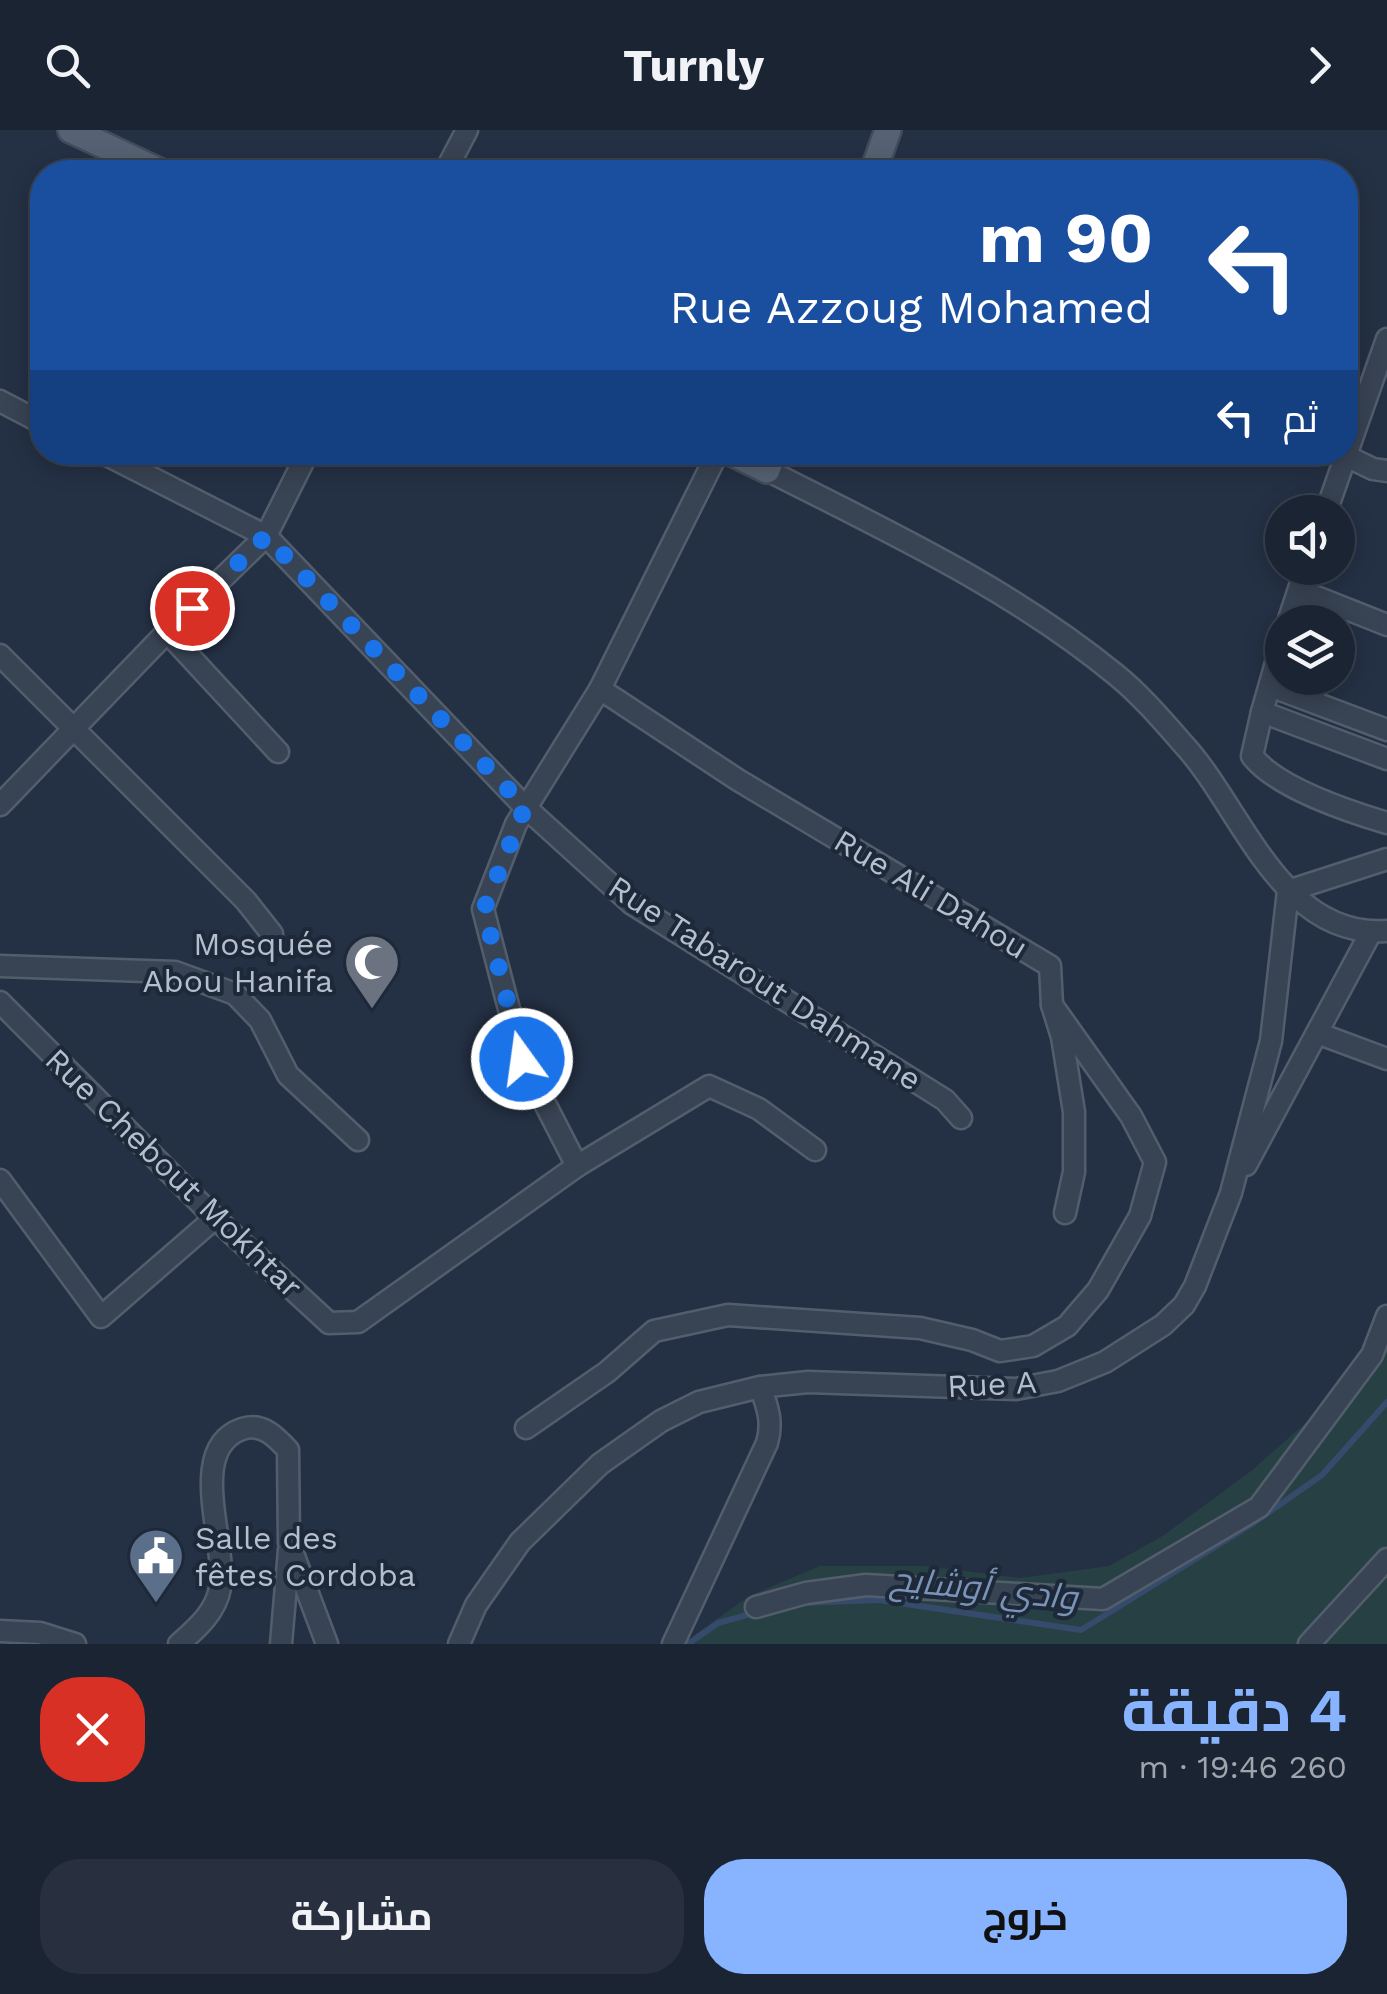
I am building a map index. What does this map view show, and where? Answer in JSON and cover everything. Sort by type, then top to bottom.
[{"type":"main road","points":[[71,130],[135,160]]},
{"type":"main road","points":[[877,160],[888,130]]},
{"type":"street","points":[[451,160],[467,130]]},
{"type":"street","points":[[1358,428],[1380,377],[1387,339]]},
{"type":"street","points":[[0,401],[30,417]]},
{"type":"street","points":[[1358,462],[1387,471]]},
{"type":"street","name":"Rue Tabarout Dahmane","points":[[127,465],[266,536],[525,807],[632,904],[945,1100],[961,1118]]},
{"type":"street","points":[[0,805],[266,536],[302,465]]},
{"type":"street","points":[[712,465],[600,689],[525,807],[484,909],[522,1059],[578,1166],[709,1086],[759,1109],[815,1150]]},
{"type":"street","points":[[777,465],[952,563],[1034,615],[1117,676],[1188,748],[1288,891],[1329,921],[1379,932],[1317,1033],[1231,1193]]},
{"type":"street","points":[[1332,495],[1343,465]]},
{"type":"street","points":[[1293,605],[1300,585]]},
{"type":"street","points":[[1298,590],[1387,625]]},
{"type":"street","points":[[167,632],[278,752]]},
{"type":"street","points":[[0,655],[246,900],[272,934]]},
{"type":"street","name":"Rue Ali Dahou","points":[[600,689],[738,780],[1050,966],[1052,1005],[1062,1036],[1074,1112],[1074,1172],[1065,1213]]},
{"type":"street","points":[[1267,695],[1252,756],[1264,772],[1387,823]]},
{"type":"street","points":[[1294,695],[1387,730]]},
{"type":"street","points":[[1262,712],[1387,760]]},
{"type":"street","points":[[1288,891],[1387,859]]},
{"type":"street","name":"Rue A","points":[[458,1644],[476,1605],[520,1542],[600,1464],[661,1420],[700,1402],[808,1382],[1016,1389],[1058,1380],[1104,1362],[1147,1338],[1184,1304],[1204,1265],[1231,1193],[1271,1041],[1288,891]]},
{"type":"street","points":[[0,966],[175,972],[235,994],[260,1020],[288,1075],[358,1140]]},
{"type":"street","name":"Rue Chebout Mokhtar","points":[[0,1002],[215,1218],[329,1324],[358,1322],[578,1166]]},
{"type":"street","points":[[526,1428],[607,1372],[654,1332],[693,1321],[728,1315],[870,1322],[920,1328],[1000,1351],[1033,1346],[1067,1326],[1098,1290],[1140,1216],[1154,1162],[1131,1116],[1052,1005]]},
{"type":"street","points":[[1317,1033],[1387,1059]]},
{"type":"street","points":[[0,1180],[101,1317],[215,1218]]},
{"type":"street","points":[[756,1607],[866,1585],[1103,1598],[1260,1508],[1372,1355],[1387,1316]]},
{"type":"street","points":[[672,1644],[772,1429],[760,1388]]},
{"type":"street","points":[[179,1644],[212,1611],[220,1590],[212,1480],[214,1453],[232,1433],[249,1426],[272,1433],[288,1450],[289,1543],[281,1644]]},
{"type":"street","points":[[289,1543],[326,1644]]},
{"type":"street","points":[[1309,1644],[1387,1559]]},
{"type":"street","points":[[308,1620],[316,1644]]},
{"type":"street","points":[[0,1631],[40,1633],[75,1644]]},
{"type":"green space","points":[[1387,1335],[1387,1644],[690,1644],[693,1636],[749,1596],[820,1566],[924,1566],[1020,1578],[1109,1566],[1164,1535],[1251,1471],[1340,1393]]},
{"type":"waterway","name":"وادي أوشايح","points":[[800,1603],[879,1600],[1081,1630],[1252,1524],[1322,1475],[1387,1402]]},
{"type":"waterway","name":"وادي أوشايح","points":[[688,1644],[718,1623],[754,1613]]},
{"type":"place","name":"Mosquée Abou Hanifa","points":[[372,1011]]},
{"type":"place","name":"Salle des fêtes Cordoba","points":[[156,1605]]},
{"type":"route","points":[[192,608],[266,536],[525,807],[484,909],[522,1059]]}]
